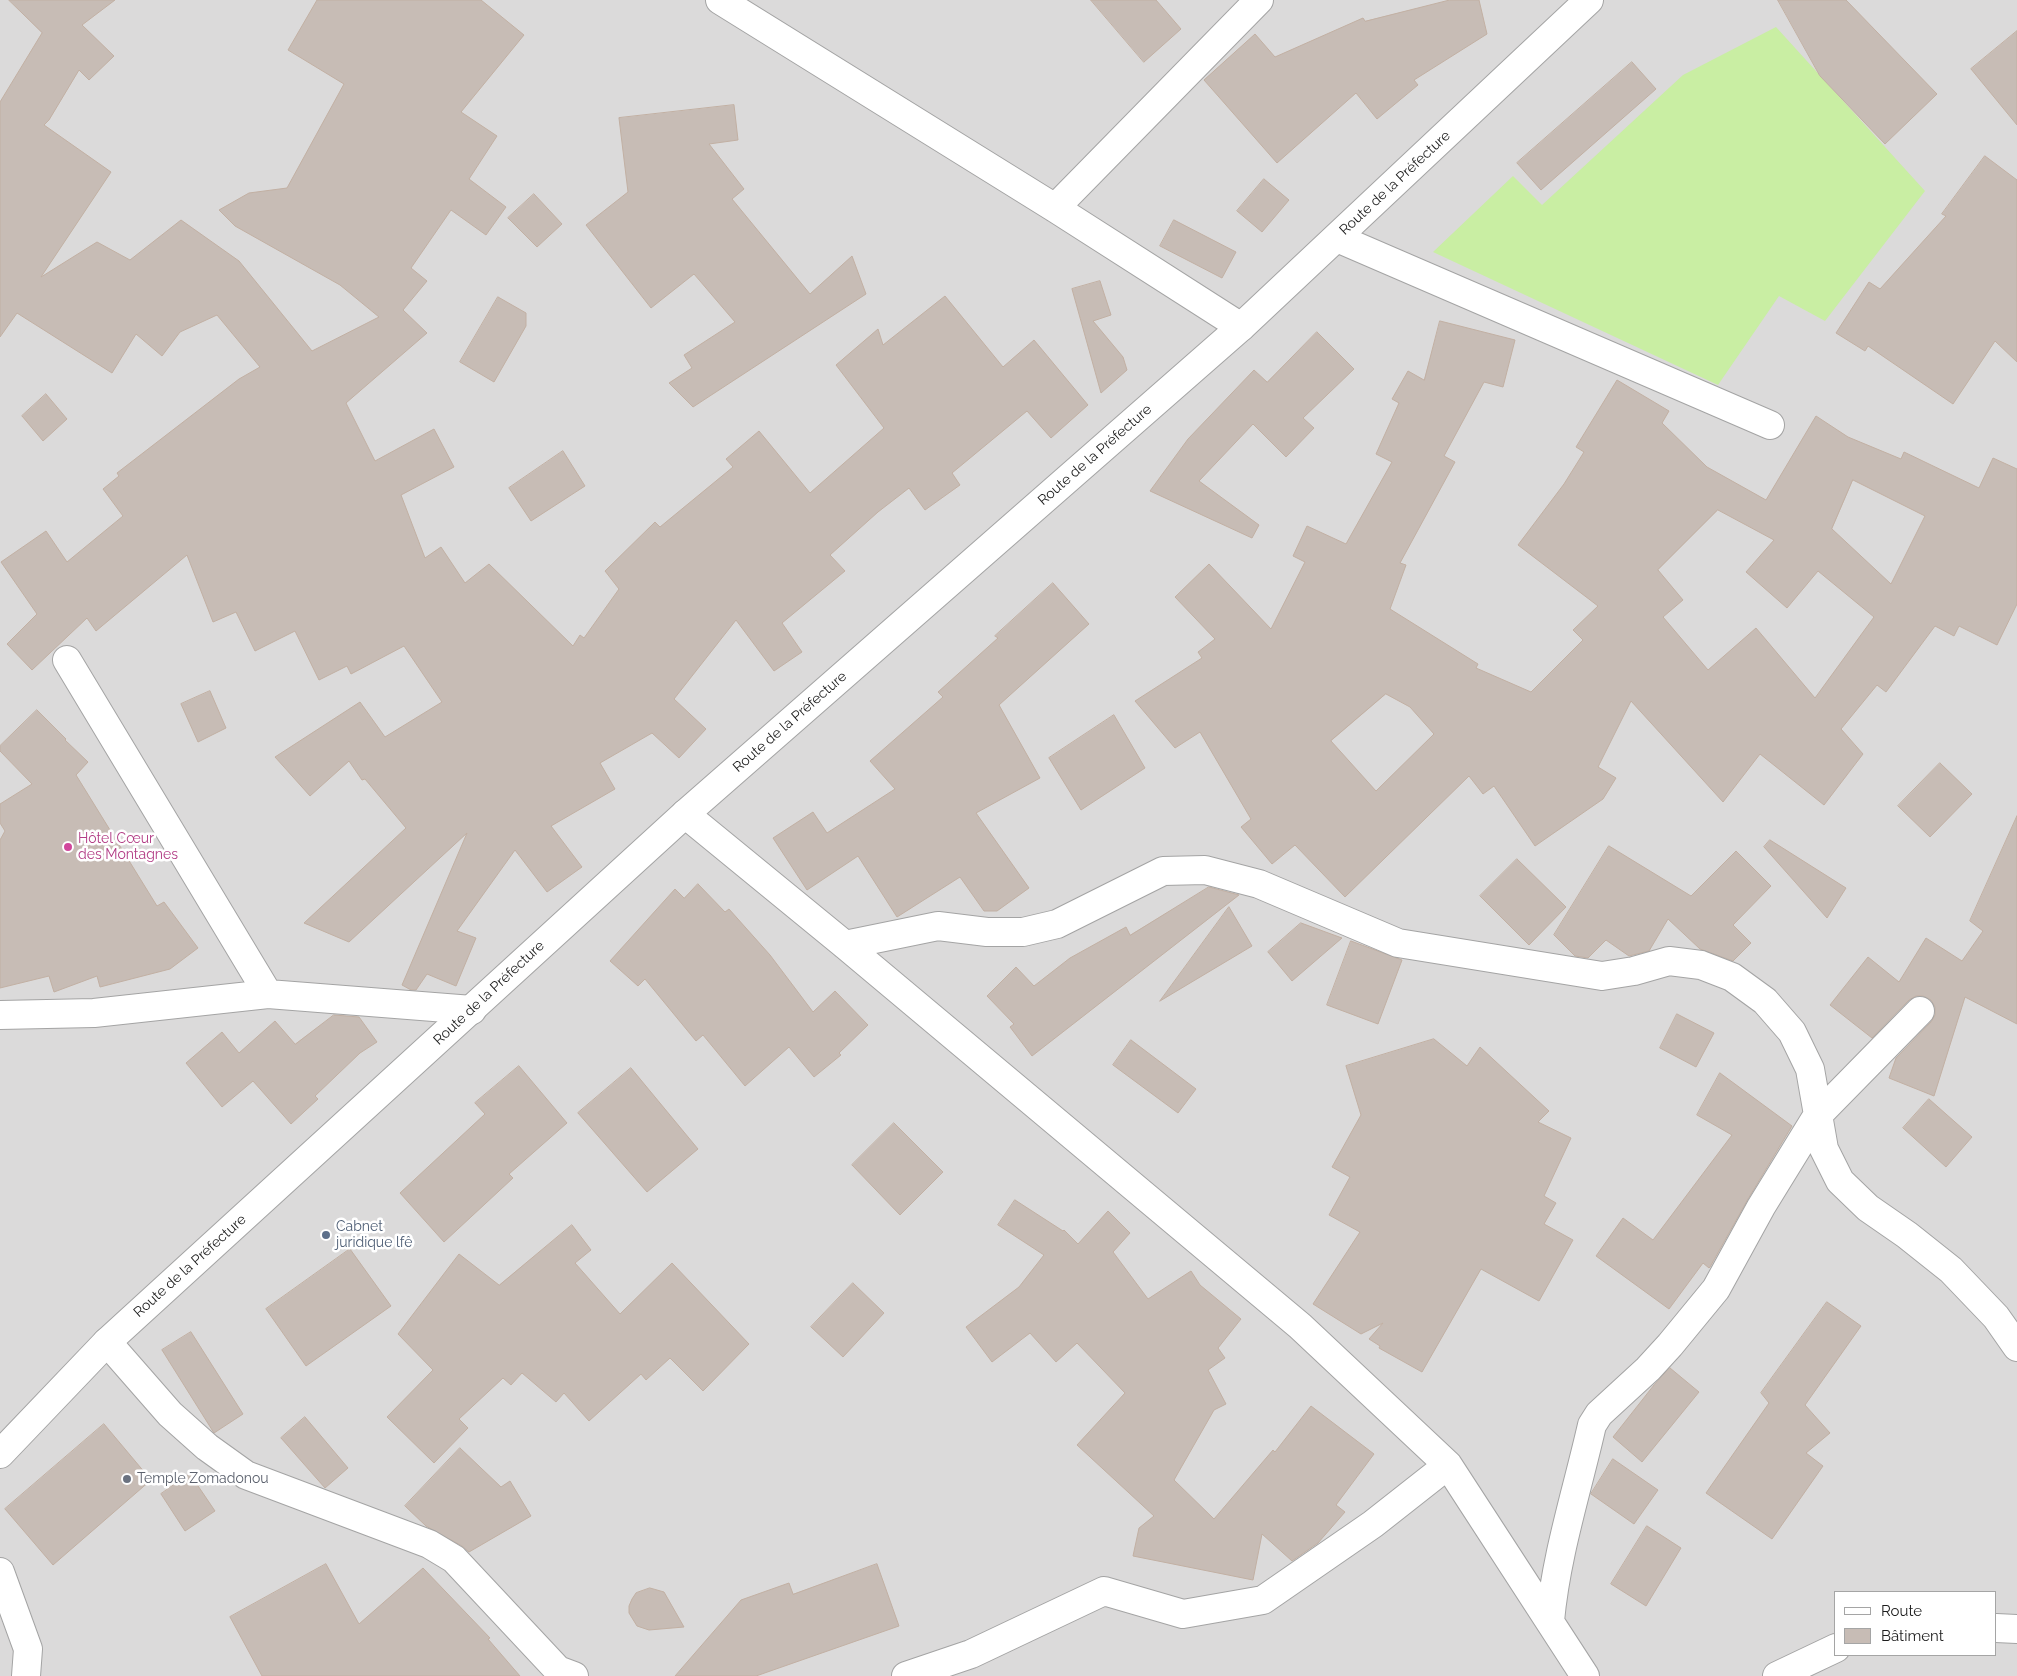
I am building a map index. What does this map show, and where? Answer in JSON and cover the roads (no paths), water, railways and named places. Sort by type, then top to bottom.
[{"type":"street","points":[[720,0],[1055,208],[1241,327]]},
{"type":"street","points":[[1055,208],[1259,0]]},
{"type":"street","name":"Route de la Préfecture","points":[[0,1454],[107,1342],[685,814],[1241,327],[1589,0]]},
{"type":"street","points":[[1336,238],[1770,425]]},
{"type":"street","points":[[67,660],[268,994]]},
{"type":"street","points":[[685,814],[845,945],[1300,1326],[1448,1465],[1586,1676]]},
{"type":"street","points":[[845,945],[938,926],[987,932],[1023,932],[1058,924],[1163,871],[1205,870],[1259,884],[1398,943],[1602,976],[1634,972],[1670,962],[1701,965],[1732,977],[1765,1001],[1792,1032],[1810,1069],[1824,1149],[1840,1182],[1868,1208],[1907,1235],[1951,1270],[1996,1317],[2017,1347]]},
{"type":"street","points":[[0,1015],[94,1012],[268,994],[472,1010]]},
{"type":"street","points":[[1550,1622],[1553,1587],[1559,1555],[1592,1425],[1599,1414],[1659,1357],[1692,1320],[1716,1289],[1761,1207],[1817,1116],[1920,1011]]},
{"type":"street","points":[[107,1342],[170,1414],[207,1447],[246,1475],[430,1544],[454,1558],[558,1670],[574,1676]]},
{"type":"street","points":[[906,1676],[970,1654],[1104,1591],[1183,1614],[1263,1600],[1374,1524],[1448,1465]]},
{"type":"street","points":[[0,1572],[28,1649],[26,1676]]},
{"type":"street","points":[[1997,1628],[2017,1629]]},
{"type":"street","points":[[1777,1676],[1834,1649]]},
{"type":"place","name":"Hôtel Cœur des Montagnes","points":[[68,847]]},
{"type":"place","name":"Cabnet juridique lfê","points":[[326,1235]]},
{"type":"place","name":"Temple Zomadonou","points":[[127,1479]]}]
